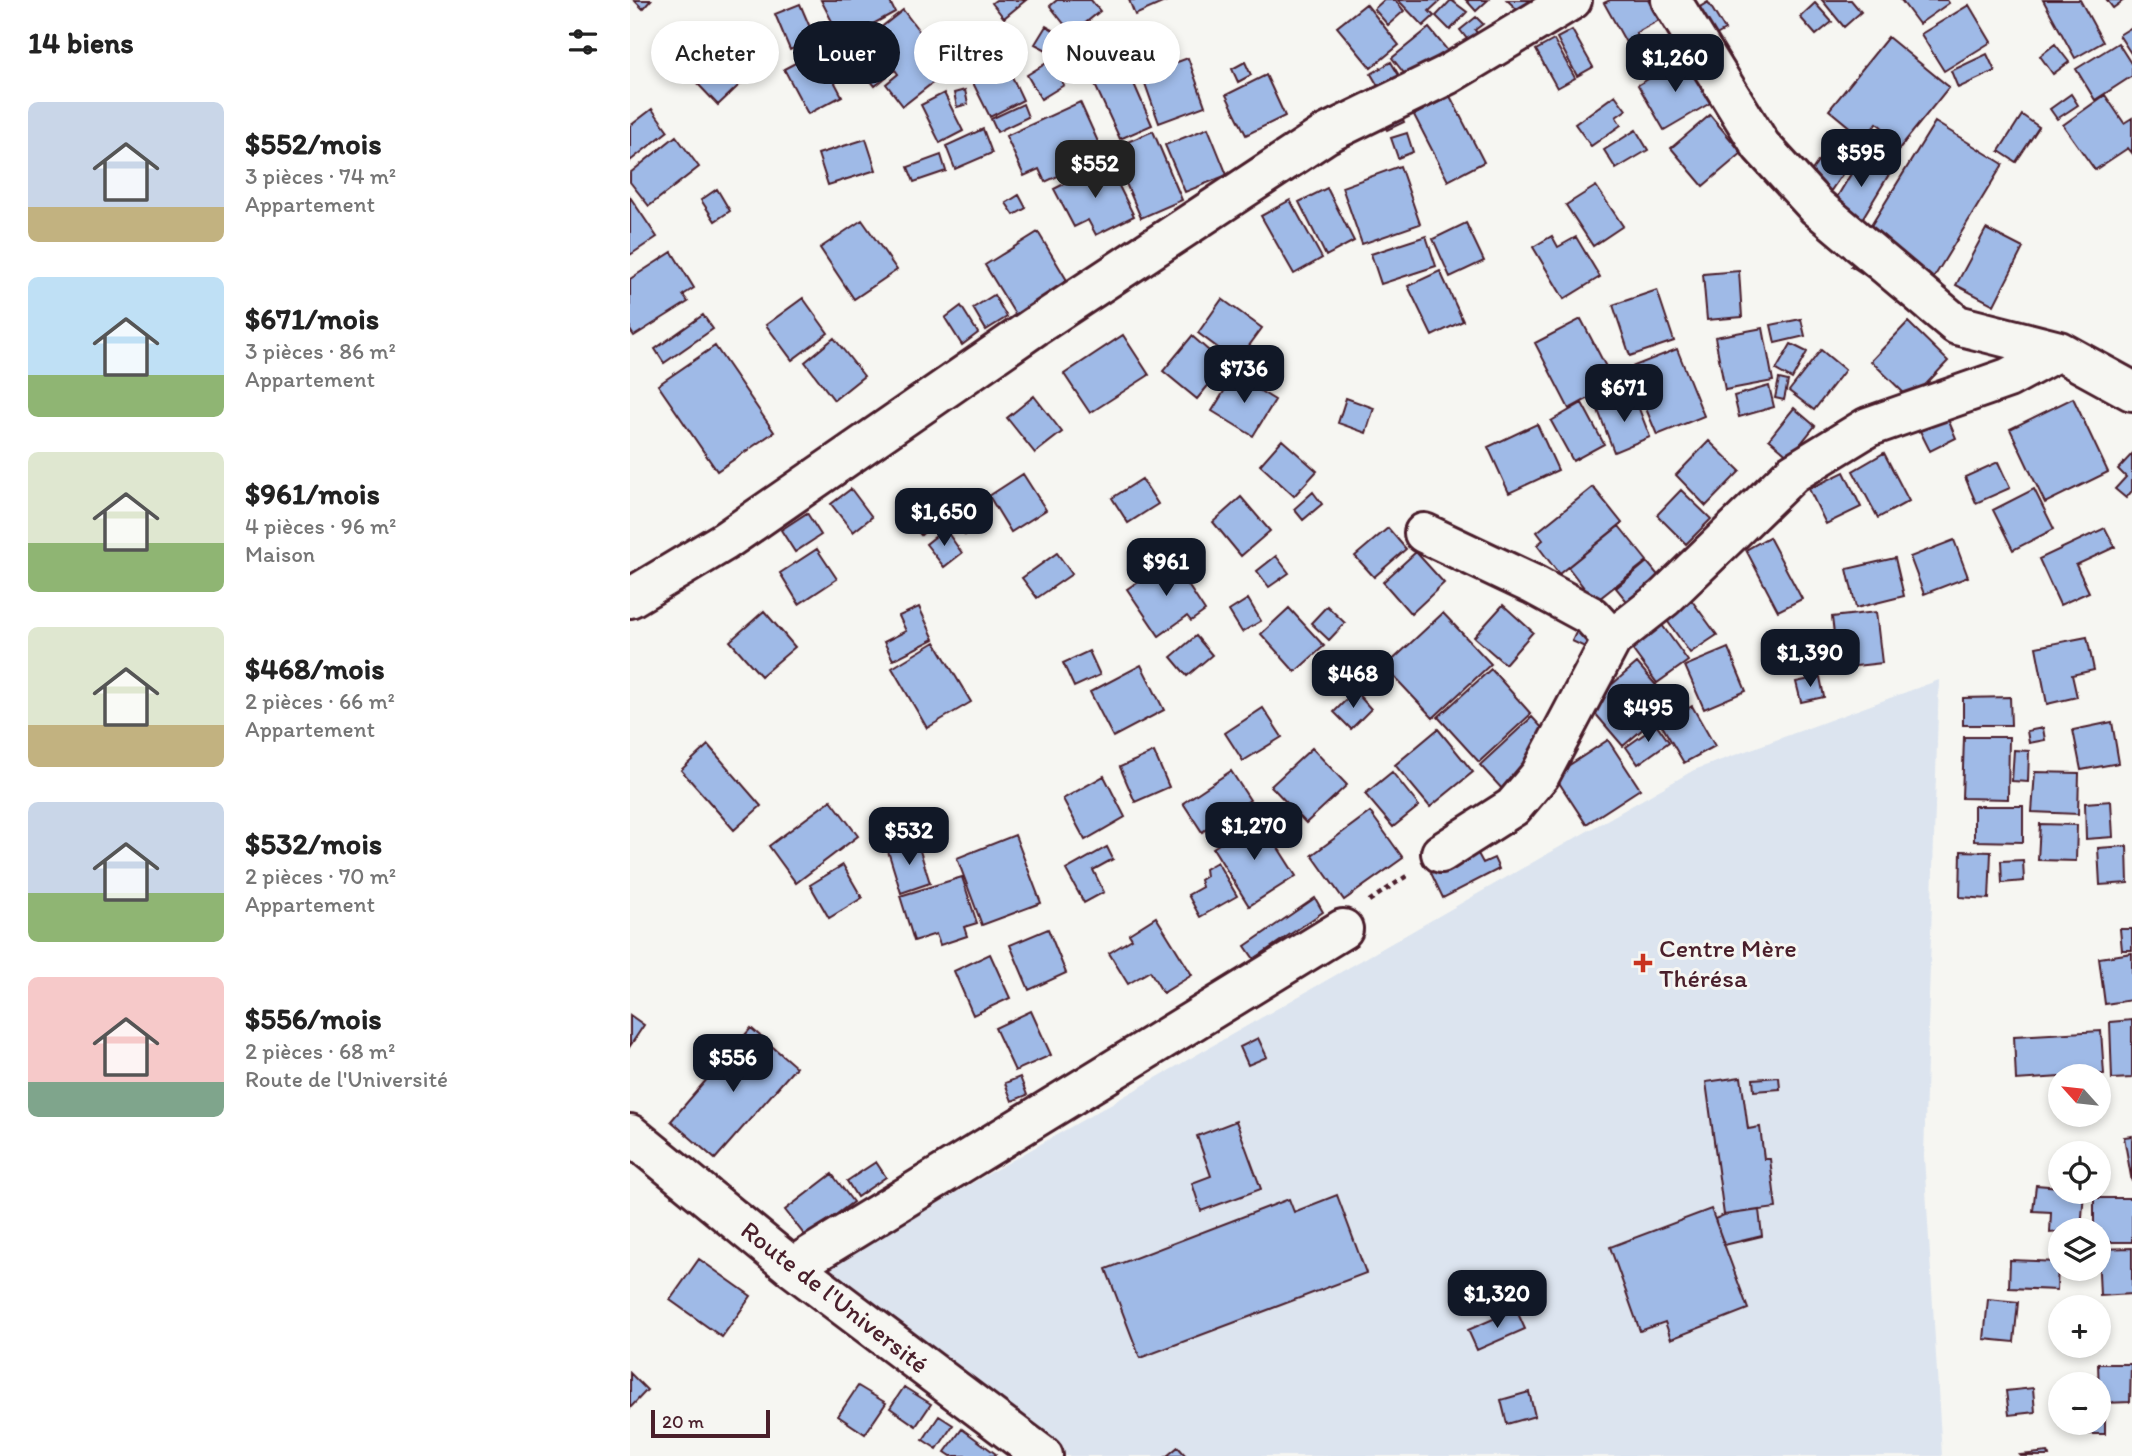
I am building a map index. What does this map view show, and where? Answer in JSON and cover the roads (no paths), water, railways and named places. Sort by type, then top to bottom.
[{"type":"street","points":[[630,597],[725,541],[1034,327],[1326,134],[1447,75],[1572,0]]},
{"type":"street","points":[[1671,0],[1761,146],[1817,207],[1957,326],[2059,351],[2132,391]]},
{"type":"street","points":[[1441,853],[1513,807],[1540,775],[1612,639],[1664,598],[1793,473],[1868,428],[2008,378],[2056,352]]},
{"type":"street","points":[[1424,533],[1532,584],[1591,616],[1612,639]]},
{"type":"street","points":[[792,1267],[1343,929]]},
{"type":"street","name":"Route de l'Université","points":[[630,1134],[792,1267],[1043,1456]]},
{"type":"place","name":"Centre Mère Thérésa","points":[[1643,963]]}]
